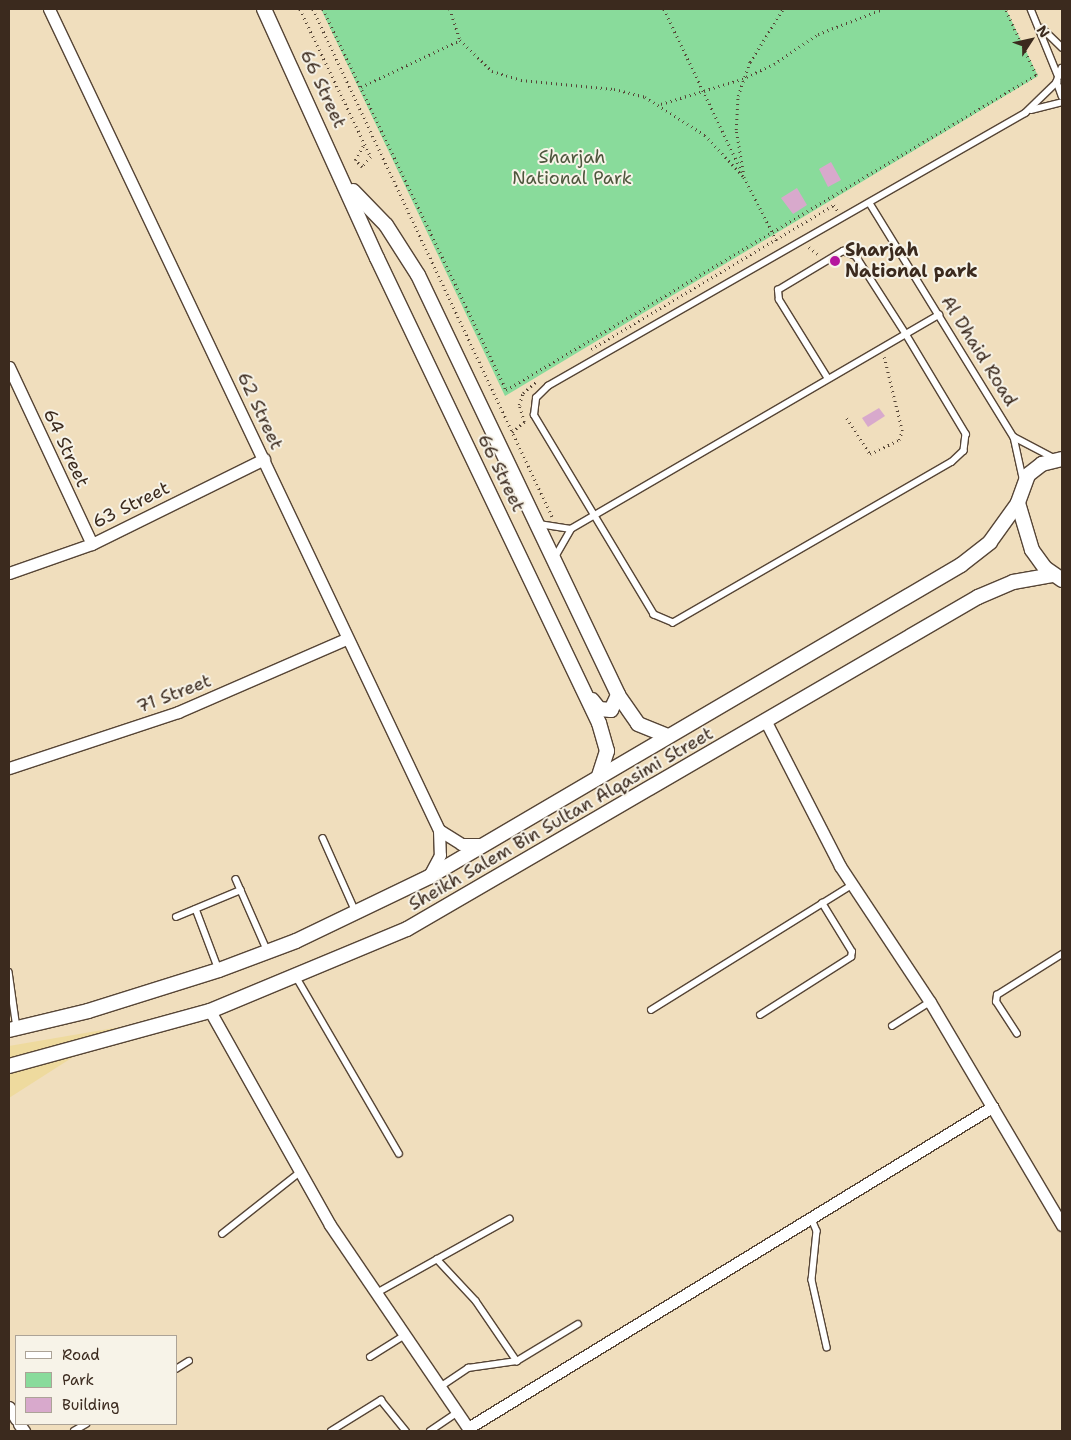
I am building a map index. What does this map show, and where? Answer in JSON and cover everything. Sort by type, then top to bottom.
[{"type":"street","name":"62 Street","points":[[49,9],[264,459],[346,638],[439,830],[440,855],[428,877]]},
{"type":"street","name":"66 Street","points":[[264,9],[348,185],[377,258],[581,682],[605,736],[605,765],[598,778]]},
{"type":"street","name":"66 Street","points":[[348,185],[399,243],[618,695],[638,724],[668,736]]},
{"type":"street","points":[[377,258],[380,237],[389,234],[399,243]]},
{"type":"street","name":"64 Street","points":[[10,372],[92,544]]},
{"type":"street","name":"63 Street","points":[[9,573],[92,544],[264,459]]},
{"type":"street","points":[[1058,577],[1032,550],[1018,504],[1023,482],[1034,469],[1061,459]]},
{"type":"street","name":"Sheikh Salem Bin Sultan Alqasimi Street","points":[[13,1029],[219,970],[268,952],[357,913],[428,877],[962,565],[990,542],[1018,504]]},
{"type":"street","name":"Sheikh Salem Bin Sultan Alqasimi Street","points":[[9,1066],[210,1011],[297,978],[470,897],[765,720],[987,592],[1013,582],[1058,577]]},
{"type":"street","name":"71 Street","points":[[9,768],[178,712],[346,638]]},
{"type":"street","points":[[581,682],[599,709],[611,710],[618,695]]},
{"type":"street","points":[[765,720],[852,885],[930,1002],[992,1107],[1059,1212],[1062,1226]]},
{"type":"street","points":[[439,830],[461,844],[487,843]]},
{"type":"street","points":[[210,1011],[299,1173],[375,1294],[469,1430],[811,1217],[992,1107]]},
{"type":"lane","points":[[1031,9],[1039,25],[1058,78],[1062,96]]},
{"type":"lane","points":[[1039,25],[1062,47]]},
{"type":"lane","points":[[1025,113],[1058,78],[1062,68]]},
{"type":"lane","points":[[828,379],[777,295],[785,282],[836,253],[856,256],[906,334],[966,434],[964,450],[944,467],[673,623],[654,615],[538,422],[536,398],[548,386],[871,204],[1025,113],[1062,102]]},
{"type":"lane","name":"Al Dhaid Road","points":[[871,204],[1014,437],[1023,482]]},
{"type":"lane","points":[[554,561],[571,529],[939,315]]},
{"type":"lane","points":[[1014,437],[1061,459]]},
{"type":"lane","points":[[535,522],[558,529],[571,529]]},
{"type":"lane","points":[[323,838],[357,913]]},
{"type":"lane","points":[[236,879],[268,952]]},
{"type":"lane","points":[[651,1010],[852,885]]},
{"type":"lane","points":[[176,917],[241,890]]},
{"type":"lane","points":[[760,1015],[851,958],[852,952],[822,903]]},
{"type":"lane","points":[[196,909],[219,970]]},
{"type":"lane","points":[[1017,1034],[996,1002],[997,995],[1062,954]]},
{"type":"lane","points":[[9,972],[13,1029]]},
{"type":"lane","points":[[297,978],[399,1153]]},
{"type":"lane","points":[[892,1026],[930,1002]]},
{"type":"lane","points":[[222,1234],[299,1173]]},
{"type":"lane","points":[[811,1217],[817,1231],[812,1280],[827,1347]]},
{"type":"lane","points":[[375,1294],[509,1219]]},
{"type":"lane","points":[[437,1259],[476,1301],[517,1361]]},
{"type":"lane","points":[[439,1387],[468,1368],[517,1361],[578,1324]]},
{"type":"lane","points":[[370,1358],[403,1336]]},
{"type":"lane","points":[[178,1368],[189,1361]]},
{"type":"lane","points":[[331,1431],[382,1400],[406,1431]]},
{"type":"lane","points":[[430,1431],[457,1413]]},
{"type":"path","points":[[300,9],[363,146],[371,157],[362,167],[355,160],[363,146]]},
{"type":"path","points":[[313,9],[558,529]]},
{"type":"path","points":[[323,9],[506,390],[1036,75],[1005,9]]},
{"type":"path","points":[[450,9],[460,40],[480,63],[506,77],[614,89],[660,104],[705,135],[744,177]]},
{"type":"path","points":[[664,9],[783,254]]},
{"type":"path","points":[[744,177],[736,130],[742,80],[783,9]]},
{"type":"path","points":[[660,104],[742,80],[818,34],[882,9]]},
{"type":"path","points":[[361,87],[460,40]]},
{"type":"path","points":[[847,418],[870,454],[877,454],[902,436],[888,363],[879,350]]},
{"type":"green space","name":"Sharjah National Park","points":[[321,9],[1006,9],[1038,76],[505,396]]},
{"type":"sand","points":[[120,1027],[9,1098],[9,1046]]},
{"type":"building","points":[[831,162],[841,180],[828,187],[819,169]]},
{"type":"building","points":[[797,188],[807,205],[793,214],[781,198]]},
{"type":"building","points":[[879,408],[885,416],[868,427],[862,418]]},
{"type":"place","name":"Sharjah National park","points":[[835,261]]}]
